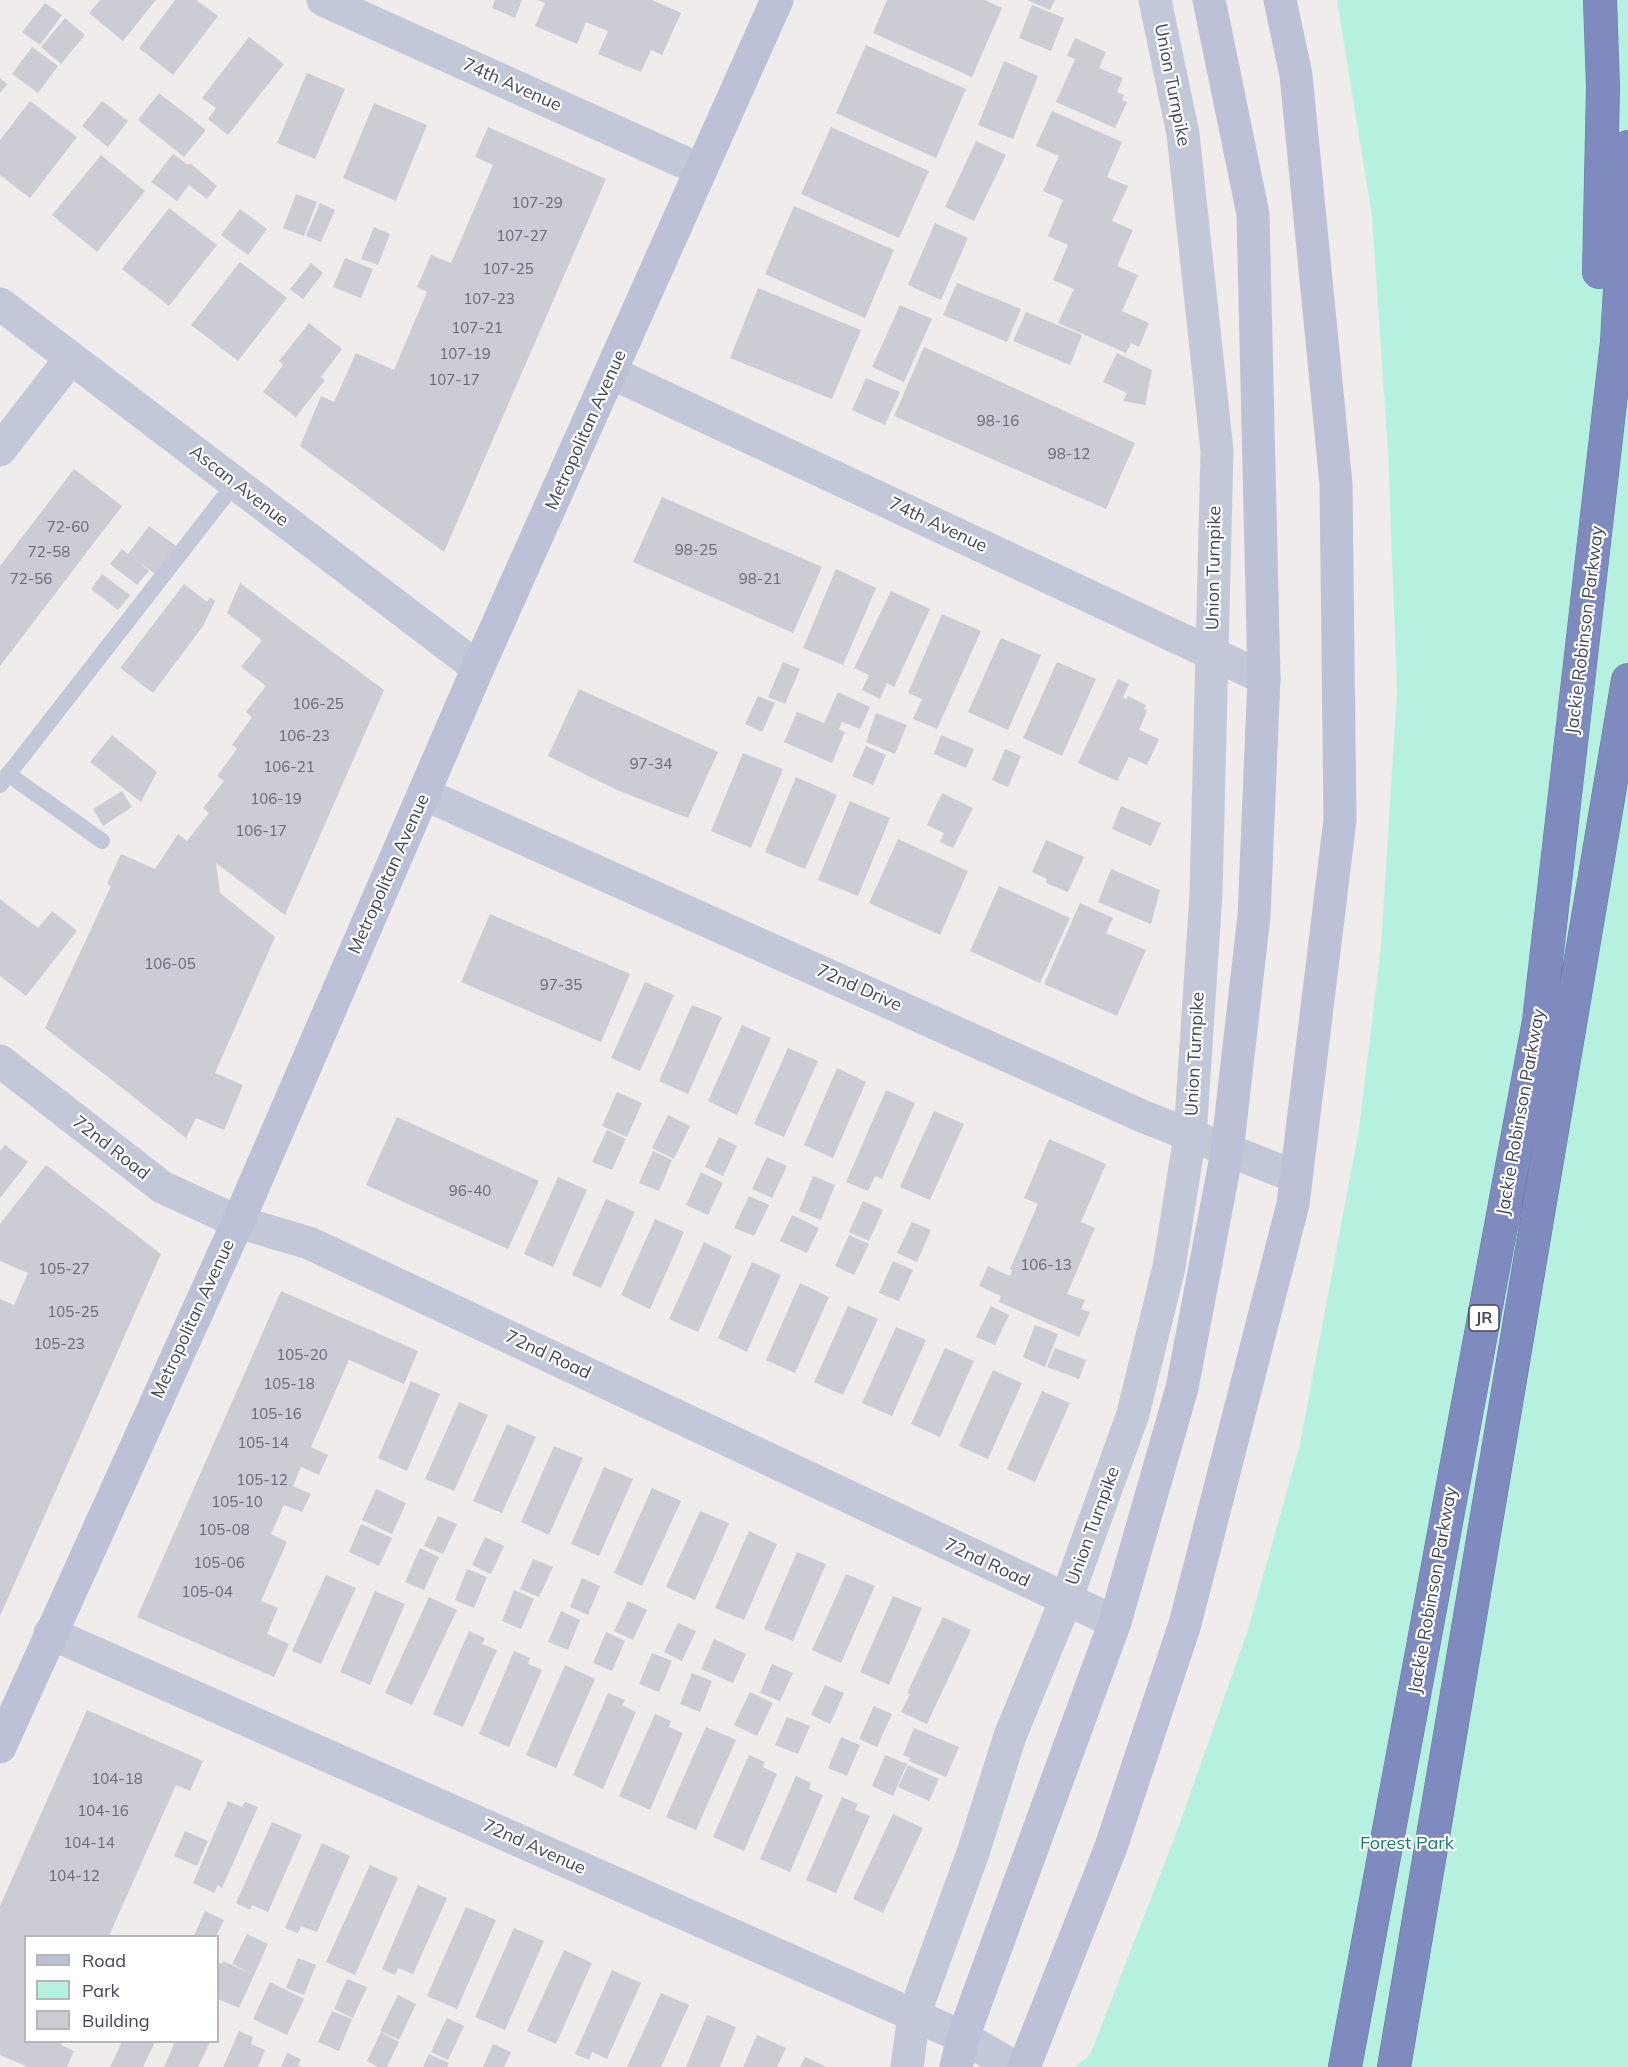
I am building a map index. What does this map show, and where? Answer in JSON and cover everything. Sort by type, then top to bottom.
[{"type":"highway","points":[[1593,564],[1603,87],[1600,0]]},
{"type":"highway","name":"Jackie Robinson Parkway","points":[[1345,2067],[1539,1021],[1617,342],[1628,147]]},
{"type":"highway","name":"Jackie Robinson Parkway","points":[[1394,2067],[1628,680]]},
{"type":"main road","name":"Metropolitan Avenue","points":[[0,1748],[50,1633],[238,1222],[478,668],[777,0]]},
{"type":"main road","points":[[959,2052],[1115,1622],[1182,1388],[1227,1152],[1254,916],[1264,678],[1253,214],[1209,0]]},
{"type":"main road","points":[[1024,2067],[1111,1847],[1185,1624],[1293,1204],[1340,820],[1336,484],[1296,75],[1280,0]]},
{"type":"street","name":"74th Avenue","points":[[322,0],[701,170]]},
{"type":"street","name":"Union Turnpike","points":[[907,2067],[914,2015],[973,1853],[1010,1736],[1066,1600],[1133,1414],[1169,1268],[1190,1136],[1206,894],[1216,451],[1183,134],[1155,0]]},
{"type":"street","name":"Ascan Avenue","points":[[0,304],[478,668]]},
{"type":"street","points":[[0,450],[71,358]]},
{"type":"street","name":"74th Avenue","points":[[612,373],[1264,678]]},
{"type":"street","name":"72nd Drive","points":[[424,794],[1190,1136],[1296,1178]]},
{"type":"street","name":"72nd Road","points":[[0,1061],[162,1187],[238,1222],[309,1243],[1115,1622]]},
{"type":"street","name":"72nd Avenue","points":[[50,1633],[914,2015],[959,2052],[1014,2067]]},
{"type":"lane","points":[[102,841],[4,780],[235,483]]},
{"type":"green space","name":"Forest Park","points":[[1337,0],[1628,0],[1628,2067],[1075,2067],[1090,2055],[1176,1834],[1248,1630],[1300,1444],[1359,1129],[1381,947],[1397,691],[1388,452],[1372,216]]},
{"type":"building","points":[[100,0],[156,0],[123,41],[89,13]]},
{"type":"building","points":[[175,0],[196,0],[218,16],[173,75],[139,48]]},
{"type":"building","points":[[495,0],[522,0],[515,18],[492,8]]},
{"type":"building","points":[[537,0],[652,0],[681,13],[662,55],[651,50],[641,72],[598,54],[608,31],[586,22],[577,44],[535,26],[545,3]]},
{"type":"building","points":[[887,0],[985,0],[1002,8],[972,77],[873,33]]},
{"type":"building","points":[[1027,0],[1055,0],[1050,10]]},
{"type":"building","points":[[45,3],[62,15],[40,45],[22,32]]},
{"type":"building","points":[[1032,5],[1064,18],[1051,51],[1019,38]]},
{"type":"building","points":[[65,18],[85,35],[61,64],[41,47]]},
{"type":"building","points":[[249,37],[284,64],[228,135],[208,119],[216,108],[202,98]]},
{"type":"building","points":[[1075,38],[1106,52],[1099,68],[1123,78],[1117,92],[1124,95],[1122,100],[1127,102],[1115,128],[1056,102],[1075,59],[1067,56]]},
{"type":"building","points":[[866,45],[966,89],[936,158],[836,113]]},
{"type":"building","points":[[32,47],[58,66],[38,93],[12,74]]},
{"type":"building","points":[[1004,61],[1038,76],[1013,139],[978,125]]},
{"type":"building","points":[[307,73],[345,89],[315,159],[277,143]]},
{"type":"building","points":[[0,78],[7,84],[0,93]]},
{"type":"building","points":[[159,93],[206,130],[184,157],[138,120]]},
{"type":"building","points":[[30,101],[77,137],[30,198],[0,175],[0,140]]},
{"type":"building","points":[[102,101],[128,121],[108,147],[82,126]]},
{"type":"building","points":[[374,103],[427,125],[396,201],[343,178]]},
{"type":"building","points":[[1052,111],[1122,142],[1107,177],[1128,186],[1112,221],[1133,230],[1117,266],[1138,275],[1122,311],[1149,323],[1139,347],[1131,343],[1126,353],[1058,323],[1074,289],[1053,280],[1068,245],[1048,236],[1063,200],[1043,191],[1059,156],[1036,146]]},
{"type":"building","points":[[488,127],[606,179],[444,552],[300,446],[321,396],[334,402],[356,353],[394,370],[427,292],[417,287],[431,255],[451,263],[493,165],[475,157]]},
{"type":"building","points":[[831,127],[929,171],[899,238],[801,194]]},
{"type":"building","points":[[976,141],[1006,155],[974,221],[945,207]]},
{"type":"building","points":[[173,154],[188,165],[190,163],[217,186],[207,199],[189,185],[177,201],[151,182]]},
{"type":"building","points":[[101,155],[145,191],[97,252],[52,215]]},
{"type":"building","points":[[296,194],[317,202],[304,236],[283,228]]},
{"type":"building","points":[[320,203],[335,210],[321,242],[306,236]]},
{"type":"building","points":[[794,206],[894,250],[865,318],[765,274]]},
{"type":"building","points":[[169,208],[217,245],[169,306],[122,269]]},
{"type":"building","points":[[240,209],[267,229],[248,255],[221,235]]},
{"type":"building","points":[[935,223],[968,238],[941,300],[908,285]]},
{"type":"building","points":[[374,227],[390,234],[378,265],[361,259]]},
{"type":"building","points":[[345,258],[373,269],[361,298],[333,287]]},
{"type":"building","points":[[240,262],[287,298],[238,361],[191,325]]},
{"type":"building","points":[[311,263],[323,273],[303,299],[290,289]]},
{"type":"building","points":[[957,283],[1021,309],[1007,342],[943,315]]},
{"type":"building","points":[[758,288],[861,330],[832,399],[730,358]]},
{"type":"building","points":[[900,305],[932,319],[904,382],[872,367]]},
{"type":"building","points":[[1026,312],[1082,335],[1070,365],[1013,341]]},
{"type":"building","points":[[309,323],[342,349],[321,377],[325,380],[296,417],[263,392],[283,365],[279,361]]},
{"type":"building","points":[[924,347],[1135,443],[1106,509],[894,416]]},
{"type":"building","points":[[1117,353],[1152,370],[1145,405],[1123,401],[1127,393],[1103,382]]},
{"type":"building","points":[[866,378],[900,392],[885,425],[852,410]]},
{"type":"building","points":[[74,469],[122,506],[0,666],[0,566]]},
{"type":"building","points":[[662,497],[822,567],[793,633],[633,562]]},
{"type":"building","points":[[149,526],[176,546],[155,574],[138,561],[149,571],[137,585],[110,564],[122,549],[128,554]]},
{"type":"building","points":[[836,569],[876,588],[843,665],[803,648]]},
{"type":"building","points":[[102,574],[130,595],[118,610],[91,589]]},
{"type":"building","points":[[240,583],[384,690],[285,915],[216,863],[220,893],[275,937],[215,1073],[243,1085],[224,1130],[196,1118],[186,1138],[45,1028],[111,886],[107,884],[121,854],[155,869],[178,834],[187,841],[209,813],[203,808],[224,781],[217,776],[237,749],[232,745],[252,717],[246,712],[266,686],[241,667],[262,640],[227,613]]},
{"type":"building","points":[[184,584],[207,602],[210,597],[215,601],[203,626],[153,693],[120,668]]},
{"type":"building","points":[[891,591],[930,609],[894,687],[887,683],[880,699],[862,690],[869,675],[854,668]]},
{"type":"building","points":[[942,614],[981,631],[937,729],[913,719],[922,699],[908,693]]},
{"type":"building","points":[[1001,638],[1041,655],[1008,730],[968,712]]},
{"type":"building","points":[[783,662],[800,669],[785,704],[768,697]]},
{"type":"building","points":[[1057,662],[1096,679],[1062,756],[1023,738]]},
{"type":"building","points":[[1118,679],[1129,684],[1123,697],[1126,699],[1128,696],[1146,705],[1144,709],[1147,711],[1139,730],[1159,739],[1147,765],[1129,757],[1117,781],[1078,763]]},
{"type":"building","points":[[579,689],[718,752],[688,818],[617,790],[548,756]]},
{"type":"building","points":[[838,692],[870,707],[860,729],[842,722],[839,729],[845,732],[832,763],[784,742],[797,712],[824,723]]},
{"type":"building","points":[[758,696],[775,703],[762,732],[745,724]]},
{"type":"building","points":[[876,713],[907,725],[895,754],[866,742]]},
{"type":"building","points":[[112,735],[157,772],[141,802],[90,762]]},
{"type":"building","points":[[941,735],[974,749],[966,768],[934,754]]},
{"type":"building","points":[[866,746],[886,755],[873,785],[852,776]]},
{"type":"building","points":[[1005,749],[1021,756],[1008,787],[992,780]]},
{"type":"building","points":[[743,753],[783,769],[751,848],[711,831]]},
{"type":"building","points":[[796,777],[837,795],[805,869],[765,852]]},
{"type":"building","points":[[122,791],[132,807],[103,826],[93,809]]},
{"type":"building","points":[[942,793],[973,808],[953,848],[940,842],[944,833],[927,825]]},
{"type":"building","points":[[850,801],[890,818],[858,896],[818,880]]},
{"type":"building","points":[[1121,806],[1161,823],[1151,846],[1112,829]]},
{"type":"building","points":[[898,839],[968,871],[940,935],[869,903]]},
{"type":"building","points":[[1046,840],[1084,857],[1068,892],[1046,883],[1047,879],[1032,872]]},
{"type":"building","points":[[1111,869],[1160,890],[1151,924],[1098,902]]},
{"type":"building","points":[[999,886],[1070,918],[1040,983],[970,951]]},
{"type":"building","points":[[0,899],[38,928],[52,911],[77,931],[26,996],[0,976]]},
{"type":"building","points":[[1080,903],[1113,918],[1106,933],[1146,950],[1117,1016],[1044,984]]},
{"type":"building","points":[[490,914],[630,974],[601,1042],[461,982]]},
{"type":"building","points":[[645,982],[674,995],[640,1071],[611,1058]]},
{"type":"building","points":[[692,1005],[722,1017],[688,1094],[659,1081]]},
{"type":"building","points":[[742,1025],[771,1038],[737,1115],[708,1101]]},
{"type":"building","points":[[788,1048],[818,1061],[784,1137],[754,1124]]},
{"type":"building","points":[[837,1068],[866,1082],[833,1158],[804,1145]]},
{"type":"building","points":[[886,1090],[915,1103],[882,1179],[875,1176],[868,1191],[846,1182]]},
{"type":"building","points":[[617,1092],[642,1103],[627,1137],[602,1126]]},
{"type":"building","points":[[934,1111],[964,1124],[930,1200],[900,1187]]},
{"type":"building","points":[[668,1115],[690,1126],[674,1159],[652,1148]]},
{"type":"building","points":[[397,1117],[539,1181],[508,1249],[366,1185]]},
{"type":"building","points":[[607,1130],[626,1139],[612,1170],[592,1162]]},
{"type":"building","points":[[719,1137],[737,1146],[723,1176],[705,1167]]},
{"type":"building","points":[[1049,1139],[1106,1164],[1081,1222],[1095,1228],[1067,1294],[1085,1300],[1081,1309],[1090,1312],[1079,1337],[999,1302],[1001,1296],[979,1286],[988,1266],[1010,1276],[1012,1270],[1010,1269],[1038,1204],[1024,1198]]},
{"type":"building","points":[[5,1145],[28,1162],[0,1198],[0,1151]]},
{"type":"building","points":[[653,1151],[672,1160],[659,1191],[639,1183]]},
{"type":"building","points":[[767,1157],[787,1166],[772,1198],[752,1189]]},
{"type":"building","points":[[46,1165],[161,1254],[0,1616],[0,1299],[14,1305],[28,1273],[0,1261],[0,1224]]},
{"type":"building","points":[[701,1172],[723,1183],[708,1215],[686,1205]]},
{"type":"building","points":[[813,1176],[835,1185],[821,1220],[799,1211]]},
{"type":"building","points":[[558,1177],[587,1190],[553,1267],[524,1254]]},
{"type":"building","points":[[749,1196],[769,1205],[754,1236],[734,1228]]},
{"type":"building","points":[[606,1199],[635,1212],[601,1288],[572,1275]]},
{"type":"building","points":[[863,1201],[883,1210],[869,1241],[849,1232]]},
{"type":"building","points":[[792,1215],[819,1228],[807,1253],[780,1241]]},
{"type":"building","points":[[655,1219],[684,1232],[650,1309],[621,1295]]},
{"type":"building","points":[[912,1222],[931,1230],[917,1262],[897,1253]]},
{"type":"building","points":[[849,1235],[869,1244],[854,1275],[835,1266]]},
{"type":"building","points":[[704,1242],[732,1256],[698,1332],[669,1319]]},
{"type":"building","points":[[893,1261],[913,1270],[899,1301],[879,1293]]},
{"type":"building","points":[[752,1262],[781,1275],[747,1352],[718,1338]]},
{"type":"building","points":[[800,1283],[829,1297],[795,1373],[766,1360]]},
{"type":"building","points":[[281,1291],[418,1351],[404,1384],[349,1360],[311,1447],[328,1455],[319,1475],[301,1467],[293,1486],[311,1494],[302,1512],[284,1505],[271,1534],[287,1542],[261,1601],[278,1608],[267,1634],[289,1644],[274,1677],[137,1617]]},
{"type":"building","points":[[848,1306],[878,1319],[843,1395],[814,1382]]},
{"type":"building","points":[[991,1306],[1009,1315],[995,1345],[976,1337]]},
{"type":"building","points":[[1035,1325],[1058,1334],[1045,1367],[1023,1357]]},
{"type":"building","points":[[896,1327],[926,1340],[892,1416],[862,1403]]},
{"type":"building","points":[[945,1348],[974,1361],[940,1437],[911,1424]]},
{"type":"building","points":[[1055,1348],[1086,1360],[1079,1379],[1047,1367]]},
{"type":"building","points":[[993,1370],[1022,1383],[988,1459],[959,1446]]},
{"type":"building","points":[[411,1381],[440,1394],[407,1471],[378,1458]]},
{"type":"building","points":[[1042,1391],[1070,1403],[1035,1482],[1007,1469]]},
{"type":"building","points":[[459,1402],[488,1415],[454,1491],[425,1479]]},
{"type":"building","points":[[507,1424],[536,1437],[502,1513],[473,1501]]},
{"type":"building","points":[[554,1446],[583,1458],[549,1535],[521,1522]]},
{"type":"building","points":[[604,1467],[633,1479],[599,1556],[571,1544]]},
{"type":"building","points":[[652,1488],[681,1501],[642,1586],[614,1573]]},
{"type":"building","points":[[376,1489],[406,1503],[392,1534],[362,1520]]},
{"type":"building","points":[[700,1511],[729,1523],[695,1600],[666,1587]]},
{"type":"building","points":[[438,1516],[457,1524],[443,1554],[424,1546]]},
{"type":"building","points":[[361,1524],[392,1538],[379,1566],[349,1552]]},
{"type":"building","points":[[749,1531],[777,1544],[744,1620],[715,1608]]},
{"type":"building","points":[[485,1537],[504,1546],[491,1574],[472,1565]]},
{"type":"building","points":[[420,1548],[439,1557],[424,1590],[405,1582]]},
{"type":"building","points":[[797,1552],[826,1564],[793,1641],[764,1629]]},
{"type":"building","points":[[533,1559],[553,1567],[539,1597],[520,1589]]},
{"type":"building","points":[[467,1569],[487,1577],[474,1608],[455,1600]]},
{"type":"building","points":[[846,1574],[875,1586],[841,1663],[812,1650]]},
{"type":"building","points":[[326,1575],[356,1588],[321,1664],[292,1651]]},
{"type":"building","points":[[582,1578],[600,1586],[588,1615],[570,1607]]},
{"type":"building","points":[[514,1590],[534,1599],[521,1629],[502,1621]]},
{"type":"building","points":[[375,1591],[405,1604],[370,1685],[340,1672]]},
{"type":"building","points":[[893,1596],[922,1608],[889,1685],[860,1672]]},
{"type":"building","points":[[429,1597],[457,1610],[412,1705],[385,1693]]},
{"type":"building","points":[[628,1601],[647,1610],[633,1640],[614,1631]]},
{"type":"building","points":[[561,1611],[580,1620],[568,1650],[548,1642]]},
{"type":"building","points":[[943,1617],[971,1630],[927,1724],[901,1712],[910,1694],[907,1693]]},
{"type":"building","points":[[678,1623],[696,1631],[682,1661],[664,1652]]},
{"type":"building","points":[[469,1631],[485,1638],[482,1644],[497,1650],[463,1727],[433,1714]]},
{"type":"building","points":[[606,1632],[625,1641],[612,1671],[593,1663]]},
{"type":"building","points":[[714,1639],[746,1654],[733,1683],[701,1669]]},
{"type":"building","points":[[514,1651],[530,1658],[528,1664],[542,1670],[509,1747],[479,1734]]},
{"type":"building","points":[[652,1653],[672,1661],[659,1692],[639,1684]]},
{"type":"building","points":[[772,1664],[793,1673],[780,1701],[760,1693]]},
{"type":"building","points":[[565,1665],[595,1679],[556,1768],[526,1755]]},
{"type":"building","points":[[692,1673],[712,1681],[700,1712],[680,1704]]},
{"type":"building","points":[[825,1685],[844,1693],[830,1724],[811,1715]]},
{"type":"building","points":[[750,1692],[773,1703],[757,1736],[734,1725]]},
{"type":"building","points":[[608,1693],[625,1700],[622,1705],[636,1712],[603,1789],[573,1775]]},
{"type":"building","points":[[874,1706],[892,1714],[877,1747],[859,1739]]},
{"type":"building","points":[[87,1710],[203,1761],[190,1791],[176,1785],[109,1935],[24,1935],[24,2043],[62,2043],[61,2045],[74,2051],[67,2067],[28,2067],[0,2055],[0,1906]]},
{"type":"building","points":[[655,1714],[671,1721],[669,1727],[683,1733],[650,1810],[619,1796]]},
{"type":"building","points":[[787,1717],[810,1726],[798,1754],[775,1745]]},
{"type":"building","points":[[706,1727],[736,1740],[696,1830],[666,1817]]},
{"type":"building","points":[[914,1728],[959,1747],[946,1777],[909,1761],[910,1758],[903,1755]]},
{"type":"building","points":[[841,1737],[860,1745],[847,1776],[828,1768]]},
{"type":"building","points":[[749,1755],[765,1762],[763,1767],[777,1774],[744,1851],[713,1837]]},
{"type":"building","points":[[885,1755],[907,1764],[893,1796],[872,1786]]},
{"type":"building","points":[[908,1765],[939,1779],[929,1801],[898,1787]]},
{"type":"building","points":[[796,1776],[811,1783],[809,1789],[823,1795],[790,1872],[760,1859]]},
{"type":"building","points":[[842,1797],[858,1804],[855,1810],[870,1816],[836,1893],[806,1880]]},
{"type":"building","points":[[228,1801],[242,1807],[245,1802],[258,1807],[222,1888],[218,1885],[214,1893],[193,1883]]},
{"type":"building","points":[[893,1814],[923,1828],[883,1913],[853,1899]]},
{"type":"building","points":[[272,1822],[302,1835],[268,1912],[252,1905],[250,1910],[236,1903]]},
{"type":"building","points":[[185,1831],[208,1841],[197,1866],[174,1856]]},
{"type":"building","points":[[322,1843],[350,1856],[317,1932],[301,1926],[298,1933],[285,1928]]},
{"type":"building","points":[[370,1865],[398,1878],[355,1975],[326,1962]]},
{"type":"building","points":[[418,1885],[447,1898],[413,1974],[398,1968],[395,1975],[382,1969]]},
{"type":"building","points":[[466,1907],[496,1920],[457,2009],[427,1996]]},
{"type":"building","points":[[205,1911],[224,1920],[216,1935],[194,1935]]},
{"type":"building","points":[[514,1928],[544,1941],[505,2030],[475,2017]]},
{"type":"building","points":[[247,1934],[268,1944],[254,1975],[232,1964]]},
{"type":"building","points":[[564,1950],[592,1963],[556,2044],[527,2031]]},
{"type":"building","points":[[298,1958],[316,1965],[304,1995],[286,1988]]},
{"type":"building","points":[[223,1961],[254,1975],[239,2008],[219,1999],[219,1962],[222,1964]]},
{"type":"building","points":[[612,1970],[641,1983],[607,2059],[592,2052],[589,2060],[575,2054]]},
{"type":"building","points":[[347,1979],[367,1987],[353,2018],[334,2009]]},
{"type":"building","points":[[270,1982],[304,1999],[287,2035],[253,2019]]},
{"type":"building","points":[[661,1993],[689,2005],[661,2067],[627,2067]]},
{"type":"building","points":[[398,1995],[416,2004],[399,2040],[380,2031]]},
{"type":"building","points":[[332,2011],[352,2019],[339,2051],[318,2042]]},
{"type":"building","points":[[707,2015],[736,2027],[720,2067],[686,2067]]},
{"type":"building","points":[[447,2018],[464,2026],[448,2060],[431,2052]]},
{"type":"building","points":[[239,2031],[253,2037],[251,2044],[265,2050],[258,2067],[223,2067]]},
{"type":"building","points":[[381,2032],[399,2042],[387,2067],[378,2067],[367,2061]]},
{"type":"building","points":[[757,2035],[786,2048],[777,2067],[743,2067]]},
{"type":"building","points":[[122,2043],[155,2043],[143,2067],[110,2067]]},
{"type":"building","points":[[175,2043],[210,2043],[198,2067],[164,2067]]},
{"type":"building","points":[[493,2044],[511,2052],[504,2067],[483,2067]]},
{"type":"building","points":[[287,2053],[301,2059],[298,2065],[302,2067],[281,2067]]},
{"type":"building","points":[[429,2054],[449,2063],[447,2067],[423,2067]]},
{"type":"building","points":[[805,2057],[827,2067],[800,2067]]}]
